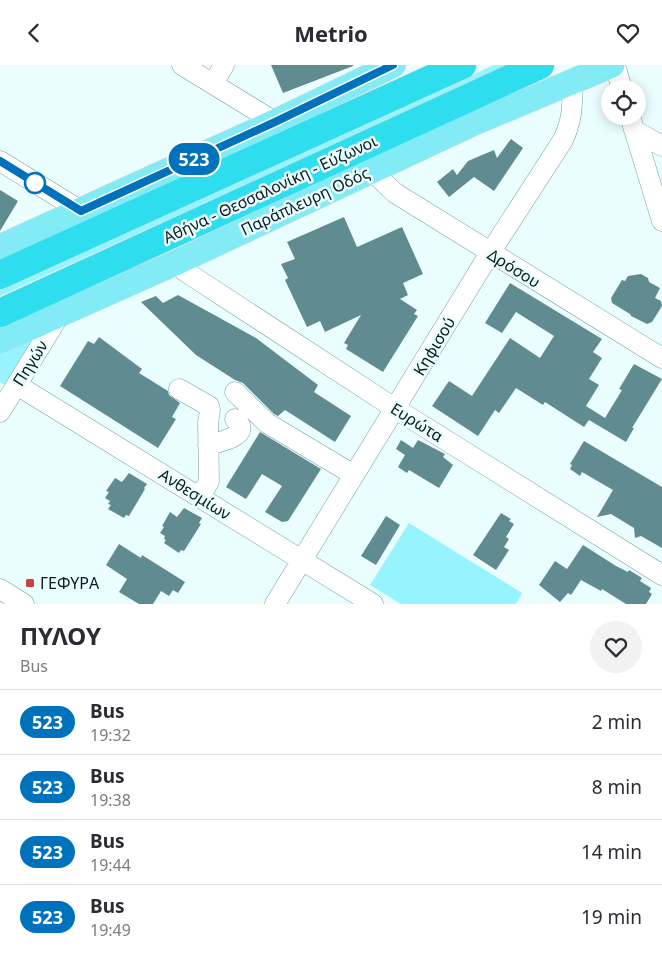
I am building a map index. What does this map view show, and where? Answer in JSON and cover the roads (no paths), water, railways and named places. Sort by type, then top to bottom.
[{"type":"highway","name":"Αθήνα - Θεσσαλονίκη - Εύζωνοι","points":[[0,275],[462,65]]},
{"type":"highway","name":"Αθήνα - Θεσσαλονίκη - Εύζωνοι","points":[[0,313],[540,65]]},
{"type":"main road","points":[[0,247],[275,122],[393,65]]},
{"type":"main road","name":"Παράπλευρη Οδός","points":[[0,341],[175,263],[476,122],[614,65]]},
{"type":"street","points":[[182,65],[275,122]]},
{"type":"street","points":[[213,84],[224,65]]},
{"type":"street","points":[[614,65],[619,80]]},
{"type":"street","name":"Κηφισού","points":[[275,604],[490,253],[563,140],[573,113],[571,83]]},
{"type":"street","points":[[633,125],[662,221]]},
{"type":"street","points":[[635,125],[662,146]]},
{"type":"street","points":[[0,161],[81,211]]},
{"type":"street","name":"Δρόσου","points":[[371,170],[395,193],[662,358]]},
{"type":"street","name":"Ευρώτα","points":[[175,263],[396,409],[662,575]]},
{"type":"street","name":"Πηγών","points":[[0,412],[60,314]]},
{"type":"street","name":"Ανθεσμίων","points":[[17,385],[373,604]]},
{"type":"street","points":[[179,389],[209,406],[209,481],[200,497]]},
{"type":"street","points":[[235,392],[267,423],[354,475]]},
{"type":"street","points":[[208,445],[229,440],[237,435],[240,426],[235,419]]},
{"type":"street","points":[[0,589],[24,604]]},
{"type":"place","name":"ΓΕΦΥΡΑ","points":[[30,583]]}]
